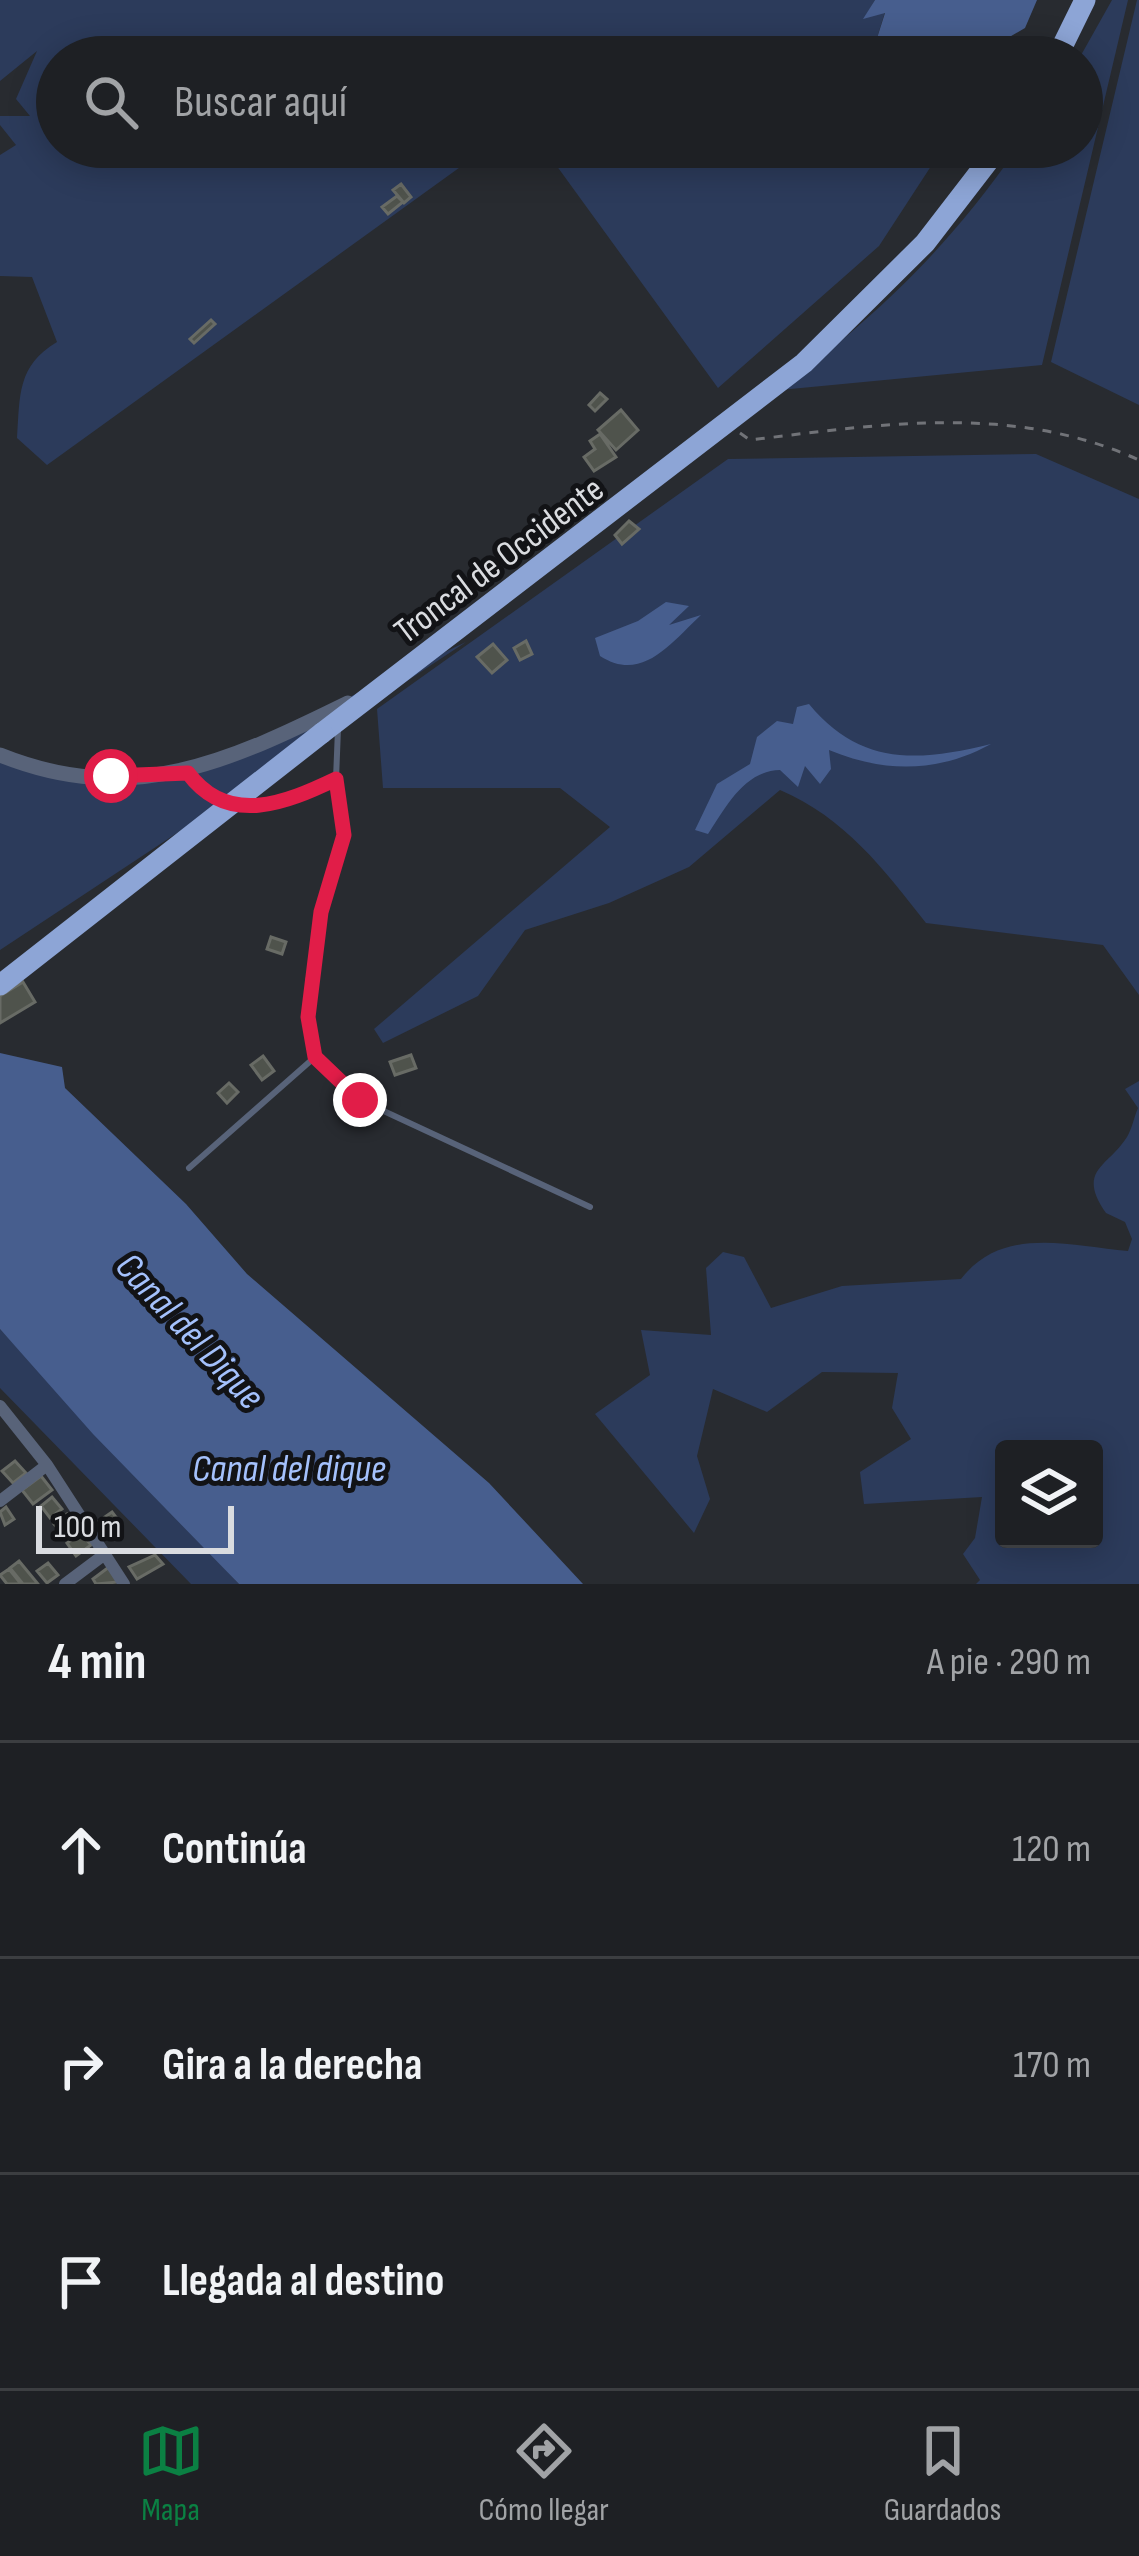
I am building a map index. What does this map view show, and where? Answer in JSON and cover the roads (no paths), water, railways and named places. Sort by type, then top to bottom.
[{"type":"highway","points":[[1067,36],[1085,0]]},
{"type":"highway","name":"Troncal de Occidente","points":[[0,985],[732,422],[886,285],[982,168]]},
{"type":"street","points":[[0,755],[77,775],[188,773],[351,702],[363,704]]},
{"type":"street","points":[[0,1406],[47,1465],[124,1584]]},
{"type":"street","points":[[0,1501],[47,1465]]},
{"type":"street","points":[[65,1584],[105,1554]]},
{"type":"lane","points":[[330,727],[344,835],[321,912],[308,982],[315,1057],[360,1100],[590,1207]]},
{"type":"lane","points":[[188,773],[208,795],[244,807],[279,804],[336,779]]},
{"type":"lane","points":[[189,1168],[315,1057]]},
{"type":"water","points":[[875,0],[1037,0],[1025,28],[1011,36],[878,36],[885,13],[863,19]]},
{"type":"water","points":[[666,602],[689,606],[669,625],[701,615],[642,663],[615,663],[600,656],[595,638],[638,621]]},
{"type":"water","points":[[809,704],[849,739],[892,754],[939,754],[991,744],[951,760],[911,766],[870,763],[829,750],[831,769],[820,784],[805,766],[798,787],[780,770],[767,772],[737,792],[708,834],[695,830],[717,784],[750,764],[757,737],[777,721],[793,724],[797,707]]},
{"type":"water","name":"Canal del dique","points":[[0,1053],[62,1067],[65,1088],[186,1204],[247,1274],[489,1483],[583,1584],[239,1584],[93,1434],[0,1329]]},
{"type":"water label","name":"Canal del Dique","points":[[191,1330]]}]
